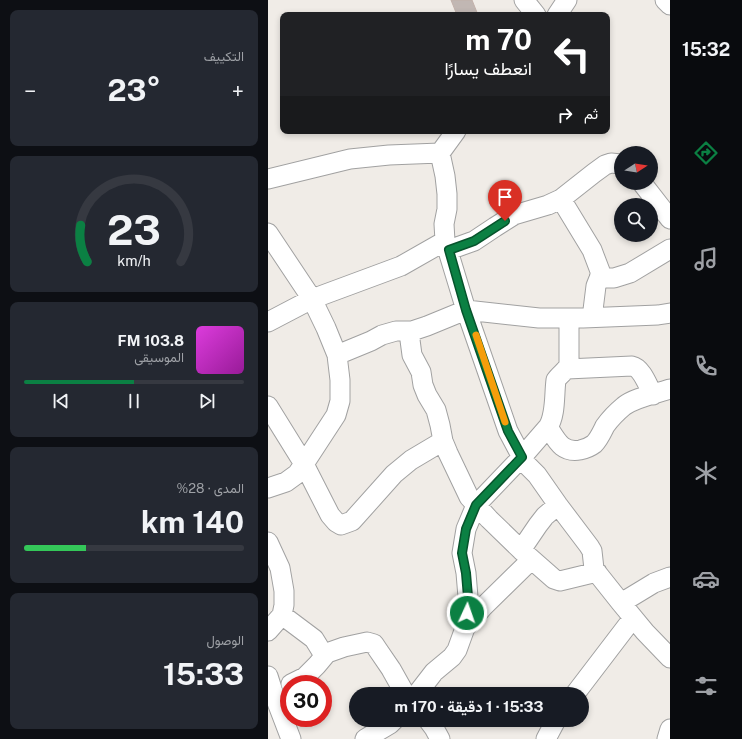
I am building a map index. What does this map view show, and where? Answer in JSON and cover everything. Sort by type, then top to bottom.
[{"type":"street","points":[[524,0],[534,12]]},
{"type":"street","points":[[559,12],[567,0]]},
{"type":"street","points":[[665,0],[670,5]]},
{"type":"street","points":[[454,134],[440,153],[447,194],[447,209],[444,224],[447,246],[466,310],[508,431],[525,463],[537,475],[589,546],[592,551],[594,569],[633,618],[670,658]]},
{"type":"street","points":[[268,179],[350,159],[389,155],[440,153]]},
{"type":"street","points":[[268,322],[312,299],[401,266],[447,246],[474,241],[514,215],[548,205],[561,199],[605,165],[614,164]]},
{"type":"street","points":[[647,190],[670,219]]},
{"type":"street","points":[[561,199],[592,250],[600,271],[596,286],[592,318]]},
{"type":"street","points":[[268,233],[312,299],[337,355],[340,380],[340,401],[336,415],[304,464],[296,474],[286,482],[268,488]]},
{"type":"street","points":[[599,278],[614,278],[626,274],[670,249]]},
{"type":"street","points":[[337,355],[382,335],[396,331],[412,331],[466,310],[539,318],[592,318],[668,315]]},
{"type":"street","points":[[567,369],[569,361],[569,318]]},
{"type":"street","points":[[412,331],[410,340],[412,355],[421,372],[423,385],[427,395],[436,410],[443,442],[469,497],[526,555],[554,579],[560,581],[597,572]]},
{"type":"street","points":[[422,687],[434,672],[452,657],[457,650],[465,628],[468,597],[466,573],[462,553],[466,529],[476,505],[522,457],[548,427],[553,416],[556,380],[558,376],[567,369],[632,366],[640,370],[662,392],[631,402],[624,406],[606,425],[597,440],[589,448],[581,450],[568,450],[554,437],[548,427]]},
{"type":"street","points":[[268,406],[304,464],[330,515],[341,525],[352,521],[394,474],[411,460],[443,442]]},
{"type":"street","points":[[465,628],[526,555],[538,525],[558,505]]},
{"type":"street","points":[[268,542],[280,568],[284,605],[282,615],[268,631]]},
{"type":"street","points":[[621,603],[654,583],[670,578]]},
{"type":"street","points":[[282,615],[314,639],[322,652],[327,653]]},
{"type":"street","points":[[580,687],[633,618]]},
{"type":"street","points":[[306,675],[327,653],[358,643],[367,642],[374,644],[401,687]]},
{"type":"street","points":[[289,727],[291,739]]},
{"type":"street","points":[[365,739],[385,727]]},
{"type":"street","points":[[433,727],[440,739]]},
{"type":"street","points":[[546,739],[552,727]]},
{"type":"street","points":[[667,739],[670,729]]},
{"type":"building","points":[[451,0],[472,0],[477,12],[456,12]]},
{"type":"slow traffic","points":[[476,335],[505,422]]},
{"type":"route","points":[[467,613],[468,597],[466,573],[462,553],[466,529],[476,505],[522,457],[508,431],[482,352],[466,310],[449,250],[474,241],[505,221]]}]
